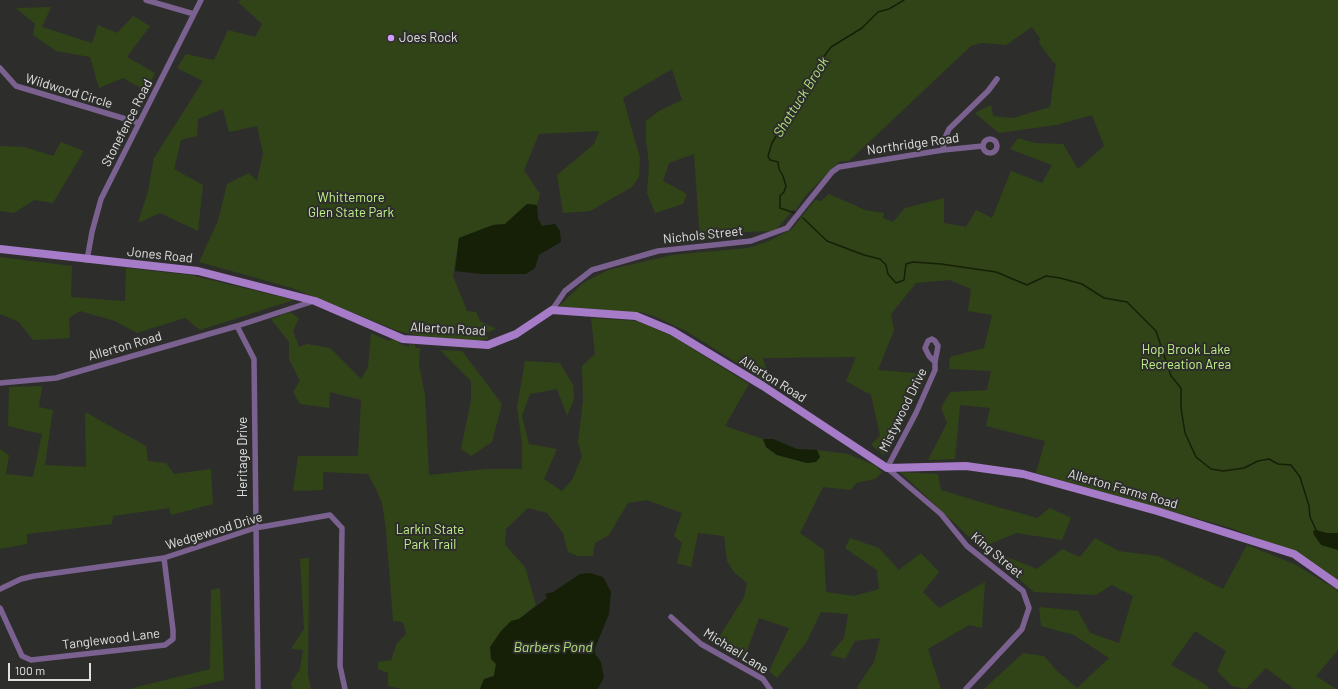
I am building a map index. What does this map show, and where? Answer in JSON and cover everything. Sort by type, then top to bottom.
[{"type":"street","points":[[146,0],[194,14]]},
{"type":"street","name":"Stonefence Road","points":[[87,260],[92,232],[101,199],[201,0]]},
{"type":"street","name":"Wildwood Circle","points":[[0,68],[16,86],[139,124]]},
{"type":"street","points":[[943,150],[944,140],[949,128],[988,91],[997,79]]},
{"type":"street","name":"Northridge Road","points":[[846,165],[943,150],[983,146]]},
{"type":"street","name":"Nichols Street","points":[[552,310],[565,291],[592,270],[658,251],[751,241],[787,228],[810,202],[832,172],[839,167],[846,165]]},
{"type":"street","name":"Jones Road","points":[[0,249],[87,260],[192,270],[314,301]]},
{"type":"street","name":"Allerton Road","points":[[0,383],[56,378],[237,326],[314,301],[403,339],[488,345],[516,334],[552,310],[636,316],[672,331],[763,386],[887,468]]},
{"type":"street","name":"Heritage Drive","points":[[237,326],[254,359],[258,689]]},
{"type":"street","name":"Mistywood Drive","points":[[887,468],[916,413],[935,370],[934,362]]},
{"type":"street","name":"Allerton Farms Road","points":[[887,468],[966,466],[1023,474],[1157,511],[1294,554],[1338,585]]},
{"type":"street","name":"King Street","points":[[887,468],[941,514],[967,546],[1023,591],[1029,608],[1022,629],[966,689]]},
{"type":"street","name":"Wedgewood Drive","points":[[0,589],[21,579],[34,576],[164,558],[255,528],[330,515],[342,528],[340,666],[345,689]]},
{"type":"street","name":"Tanglewood Lane","points":[[0,608],[22,656],[31,660],[165,645],[173,639],[173,630],[164,558]]},
{"type":"street","name":"Michael Lane","points":[[671,617],[701,644],[763,679],[770,689]]},
{"type":"green space","points":[[241,0],[1338,0],[1338,581],[1302,556],[1231,528],[1036,473],[1045,441],[986,426],[990,408],[960,405],[955,459],[928,460],[947,423],[941,408],[950,392],[987,390],[991,371],[949,369],[950,357],[984,348],[992,315],[968,311],[971,289],[950,280],[916,283],[891,314],[894,330],[878,370],[927,374],[884,455],[871,445],[880,435],[871,395],[846,381],[856,357],[763,358],[771,386],[686,331],[654,316],[640,312],[559,306],[583,283],[608,270],[672,255],[748,248],[769,241],[792,229],[815,200],[821,201],[829,194],[865,210],[884,213],[883,218],[893,222],[905,208],[944,198],[944,223],[966,227],[976,210],[992,218],[1011,171],[1042,183],[1052,165],[1010,149],[1018,138],[1035,143],[1063,144],[1078,169],[1104,146],[1092,115],[1056,125],[999,133],[975,113],[991,105],[993,116],[1013,118],[1050,107],[1056,64],[1039,43],[1040,38],[1032,27],[1006,45],[982,43],[971,46],[849,161],[840,161],[806,195],[795,211],[794,209],[775,231],[745,232],[700,240],[694,154],[669,163],[663,181],[687,194],[683,204],[655,213],[647,193],[649,165],[646,139],[646,121],[659,111],[682,100],[672,69],[623,98],[640,158],[639,177],[632,187],[590,211],[563,213],[557,175],[594,144],[599,131],[539,134],[524,170],[540,194],[537,205],[527,204],[505,224],[493,225],[459,238],[453,276],[467,311],[476,312],[480,321],[496,329],[486,333],[488,339],[473,341],[420,336],[398,331],[292,288],[199,262],[218,221],[227,184],[249,173],[257,181],[263,153],[257,126],[229,132],[223,109],[198,119],[197,136],[181,140],[174,169],[203,185],[198,231],[160,213],[138,223],[148,191],[154,158],[203,81],[177,68],[186,54],[214,60],[228,30],[255,37],[262,24],[238,2]]},
{"type":"green space","points":[[51,7],[42,27],[92,43],[98,25],[117,33],[133,16],[150,26],[127,57],[155,73],[146,91],[123,78],[99,88],[90,57],[56,51],[33,35],[35,24],[16,8]]},
{"type":"green space","points":[[61,142],[84,151],[53,203],[34,200],[14,213],[0,211],[0,146],[24,147],[53,156]]},
{"type":"green space","points":[[0,257],[72,266],[71,297],[125,301],[126,268],[190,275],[294,300],[200,330],[185,318],[137,333],[115,321],[80,311],[69,318],[70,338],[33,340],[19,322],[0,314]]},
{"type":"green space","name":"Larkin State Park Trail","points":[[290,312],[299,318],[293,331],[299,347],[307,344],[330,348],[361,379],[368,367],[371,333],[388,341],[393,339],[399,341],[400,344],[409,347],[409,344],[415,345],[416,348],[420,348],[419,365],[425,395],[429,475],[486,469],[522,469],[522,444],[517,407],[525,361],[560,363],[573,385],[574,399],[567,416],[557,389],[530,394],[522,416],[529,444],[557,449],[544,479],[562,491],[572,480],[582,456],[578,442],[583,400],[582,366],[595,354],[591,318],[637,321],[672,336],[749,384],[725,426],[763,439],[766,447],[777,455],[807,463],[820,457],[817,450],[848,454],[876,466],[882,472],[875,479],[856,483],[851,490],[823,487],[800,533],[824,550],[826,592],[854,596],[879,589],[877,570],[845,548],[850,538],[879,548],[899,570],[921,553],[939,572],[923,592],[939,608],[985,582],[982,628],[969,625],[928,649],[941,689],[858,689],[857,687],[874,662],[880,638],[855,641],[845,659],[830,655],[844,638],[848,614],[821,612],[806,643],[777,678],[769,671],[789,628],[759,618],[744,659],[715,644],[744,597],[747,583],[734,572],[727,561],[724,536],[698,533],[691,567],[677,563],[682,543],[674,536],[682,513],[647,500],[628,503],[609,535],[595,543],[593,556],[578,556],[568,552],[563,533],[547,513],[528,508],[506,529],[505,545],[525,567],[536,605],[519,619],[496,664],[494,676],[484,680],[480,689],[401,689],[388,686],[388,673],[378,669],[378,662],[391,660],[397,643],[406,634],[403,622],[393,621],[386,529],[382,503],[376,489],[368,474],[323,472],[323,490],[293,491],[298,456],[358,456],[361,400],[330,392],[329,408],[300,404],[293,392],[300,381],[289,359],[289,342],[271,319]]},
{"type":"green space","points":[[440,350],[462,351],[502,404],[492,442],[471,456],[461,449],[471,400],[471,381]]},
{"type":"green space","points":[[42,386],[39,407],[53,410],[45,465],[86,467],[85,412],[146,446],[148,461],[166,463],[174,474],[211,469],[213,504],[171,515],[169,508],[113,516],[112,524],[27,534],[27,544],[0,549],[0,449],[9,455],[6,474],[33,477],[42,434],[8,426],[9,387]]},
{"type":"green space","points":[[900,472],[938,474],[941,490],[1037,518],[1050,508],[1071,518],[1062,540],[1016,533],[981,548]]},
{"type":"green space","points":[[1095,538],[1119,551],[1158,556],[1223,589],[1247,545],[1294,564],[1336,589],[1338,592],[1338,650],[1316,676],[1336,689],[1294,689],[1266,668],[1246,689],[1232,686],[1217,671],[1226,651],[1195,631],[1171,665],[1203,683],[1210,689],[984,689],[1023,653],[1044,656],[1056,670],[1077,688],[1109,658],[1074,635],[1041,626],[1039,607],[1078,611],[1090,633],[1119,643],[1133,596],[1112,585],[1096,595],[1034,592],[999,562],[1002,555],[1037,569],[1062,549],[1080,557]]},
{"type":"green space","points":[[309,558],[308,675],[311,689],[292,689],[291,683],[300,669],[303,650],[291,649],[304,629],[300,559]]},
{"type":"green space","points":[[220,588],[224,680],[186,689],[129,689],[210,669],[211,590]]},
{"type":"water","points":[[527,204],[537,205],[538,218],[542,226],[555,224],[560,231],[561,242],[539,255],[535,268],[526,274],[481,274],[455,271],[459,238],[493,225],[505,224]]},
{"type":"water","points":[[763,439],[773,439],[797,449],[817,450],[820,457],[816,462],[807,463],[777,455],[766,447]]},
{"type":"water","points":[[1316,530],[1327,533],[1338,533],[1338,550],[1321,545],[1314,535],[1313,531]]},
{"type":"water","name":"Barbers Pond","points":[[590,573],[603,577],[611,592],[609,614],[595,648],[595,654],[601,662],[604,677],[599,687],[597,689],[480,689],[484,679],[494,676],[496,664],[491,659],[490,647],[501,631],[511,621],[519,619],[547,598],[545,594],[553,592],[580,574]]},
{"type":"waterway","name":"Shattuck Brook","points":[[795,213],[780,208],[780,196],[784,192],[786,186],[779,169],[778,162],[770,160],[768,156],[772,143],[816,70],[822,65],[825,55],[831,47],[862,28],[878,12],[889,9],[904,0]]},
{"type":"waterway","name":"Shattuck Brook","points":[[803,218],[827,241],[864,255],[880,259],[886,265],[888,274],[896,283],[904,280],[906,264],[913,262],[941,264],[996,272],[1027,285],[1046,276],[1060,278],[1082,284],[1104,298],[1127,302],[1156,331],[1171,376],[1181,388],[1181,408],[1185,433],[1196,457],[1211,469],[1223,471],[1244,468],[1258,461],[1269,459],[1278,464],[1291,465],[1300,477],[1309,506],[1310,517],[1317,532]]},
{"type":"place","name":"Joes Rock","points":[[391,38]]},
{"type":"park label","name":"Whittemore Glen State Park","points":[[351,206]]},
{"type":"park label","name":"Hop Brook Lake Recreation Area","points":[[1186,358]]}]
